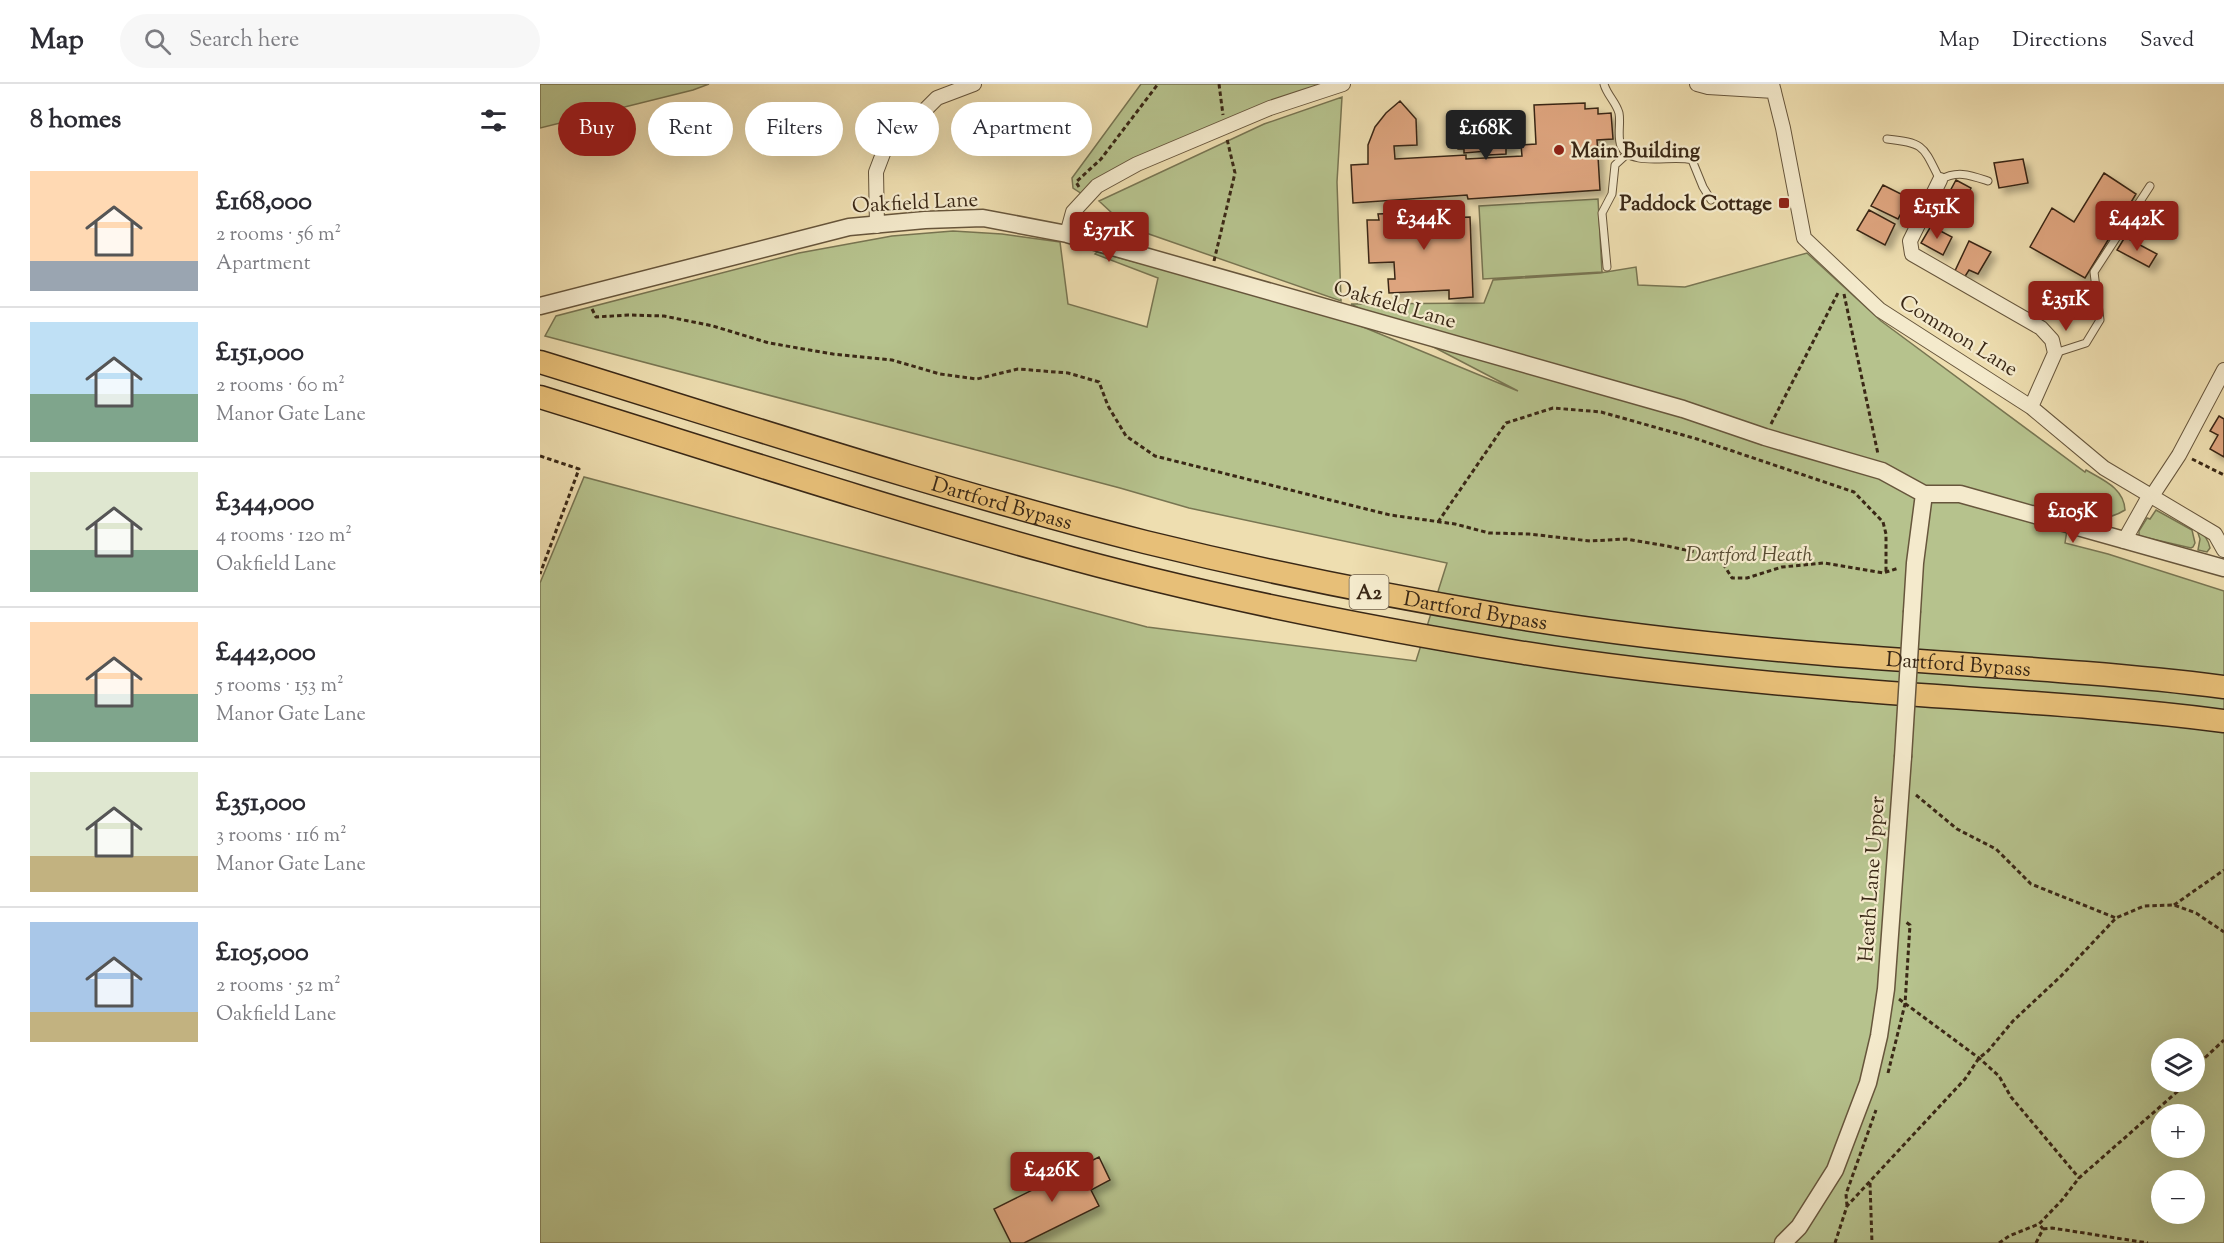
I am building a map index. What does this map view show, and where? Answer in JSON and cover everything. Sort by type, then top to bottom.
[{"type":"highway","name":"Dartford Bypass","points":[[540,362],[953,489],[1143,541],[1265,571],[1389,596],[1622,633],[1832,655],[2043,669],[2224,687]]},
{"type":"highway","name":"Dartford Bypass","points":[[540,397],[893,507],[1048,552],[1245,600],[1381,629],[1523,653],[1736,680],[2046,703],[2224,721]]},
{"type":"street","points":[[877,226],[876,172],[884,151],[938,98],[974,84]]},
{"type":"street","points":[[1066,234],[1072,214],[1097,186],[1137,164],[1270,108],[1343,84]]},
{"type":"street","points":[[1697,84],[1708,87],[1773,88]]},
{"type":"street","name":"Common Lane","points":[[1773,88],[1804,238],[1880,310],[2031,407],[2104,468],[2215,534],[2224,550]]},
{"type":"street","points":[[1940,180],[1910,241],[1912,254],[2041,328],[2052,340],[2055,353],[2031,407]]},
{"type":"street","name":"Oakfield Lane","points":[[540,306],[849,227],[925,220],[984,218],[1066,234],[1683,409],[1765,437],[1882,471],[1924,494],[1960,494],[2224,568]]},
{"type":"street","points":[[2124,541],[2147,500],[2181,452],[2224,369]]},
{"type":"street","name":"Heath Lane Upper","points":[[1783,1243],[1799,1227],[1835,1170],[1854,1124],[1868,1083],[1886,989],[1915,562],[1924,494]]},
{"type":"lane","points":[[1604,84],[1619,113],[1621,146],[1627,154],[1639,158],[1684,157],[1692,160],[1711,200]]},
{"type":"lane","points":[[1887,139],[1914,142],[1926,153],[1940,180],[1951,173],[1966,174],[1988,181]]},
{"type":"lane","points":[[1607,267],[1602,213],[1612,194],[1615,165],[1627,154]]},
{"type":"lane","points":[[2055,353],[2086,343],[2100,320],[2094,272],[2150,186]]},
{"type":"path","points":[[1086,199],[1076,182],[1101,159],[1158,84]]},
{"type":"path","points":[[1210,275],[1234,173],[1224,128],[1219,84]]},
{"type":"path","points":[[1765,437],[1842,285],[1882,471]]},
{"type":"path","points":[[585,295],[596,317],[664,316],[713,326],[769,343],[833,354],[892,360],[940,374],[977,379],[1018,369],[1068,374],[1099,382],[1108,406],[1126,436],[1155,456],[1378,513],[1489,533],[1529,534],[1590,541],[1626,539],[1667,546],[1713,556],[1722,562],[1732,578],[1746,578],[1782,567],[1824,563],[1886,572],[1915,562]]},
{"type":"path","points":[[1438,522],[1506,423],[1553,408],[1601,411],[1697,439],[1854,492],[1883,522],[1886,534],[1886,572]]},
{"type":"path","points":[[2181,452],[2224,475]]},
{"type":"path","points":[[540,456],[579,469],[540,574]]},
{"type":"path","points":[[1900,782],[1957,829],[1996,849],[2031,884],[2116,918]]},
{"type":"path","points":[[2174,905],[2224,870]]},
{"type":"path","points":[[1835,1243],[1847,1206],[1965,1079],[1979,1058],[1988,1052],[2013,1021],[2061,976],[2116,918],[2144,906],[2174,905],[2196,913],[2224,932]]},
{"type":"path","points":[[1886,989],[1979,1058],[1999,1076],[2011,1097],[2079,1178]]},
{"type":"path","points":[[2205,1058],[2224,1040]]},
{"type":"path","points":[[1999,1243],[2009,1236],[2039,1224],[2079,1178],[2177,1092]]},
{"type":"path","points":[[1870,1183],[1872,1243]]},
{"type":"path","points":[[2039,1224],[2043,1229]]},
{"type":"path","points":[[2043,1229],[2052,1228],[2148,1243]]},
{"type":"path","points":[[2036,1243],[2043,1229]]},
{"type":"green space","points":[[540,84],[709,84],[636,104],[636,102],[558,102],[558,124],[540,128]]},
{"type":"green space","points":[[1141,84],[1324,84],[1082,194],[1073,188],[1072,178],[1088,156],[1092,156],[1092,151]]},
{"type":"green space","points":[[1342,97],[1337,182],[1341,301],[1126,226],[1099,201],[1264,124]]},
{"type":"green space","points":[[1598,199],[1602,272],[1483,279],[1479,206]]},
{"type":"green space","name":"Dartford Heath","points":[[953,231],[1002,234],[1060,242],[1068,304],[1147,327],[1158,278],[1095,254],[1097,252],[1253,293],[1351,322],[1518,391],[1351,304],[1484,303],[1493,280],[1600,273],[1636,267],[1638,285],[1685,287],[1807,253],[1881,321],[2085,472],[2086,470],[2099,477],[2117,490],[2124,502],[2125,510],[2118,514],[2098,518],[2070,512],[2065,543],[2108,554],[2224,591],[2224,1243],[540,1243],[540,583],[584,477],[1147,627],[1416,661],[1447,563],[1189,508],[545,336],[556,316],[799,253],[892,236]]},
{"type":"green space","points":[[2156,510],[2192,530],[2195,543],[2193,547],[2139,536],[2139,531],[2147,518],[2150,519]]},
{"type":"green space","points":[[2196,527],[2208,541],[2210,548],[2207,552],[2198,550],[2200,539]]},
{"type":"building","name":"Main Building","points":[[1400,101],[1416,119],[1417,145],[1394,146],[1395,159],[1466,155],[1466,159],[1522,156],[1521,145],[1536,144],[1534,105],[1585,103],[1585,109],[1598,108],[1598,114],[1611,113],[1613,139],[1597,140],[1600,190],[1468,199],[1467,195],[1353,203],[1351,165],[1368,164],[1368,145],[1375,127]]},
{"type":"building","points":[[1500,112],[1501,129],[1510,128],[1512,148],[1506,148],[1506,154],[1488,155],[1487,151],[1464,153],[1464,149],[1458,149],[1457,139],[1461,138],[1457,128],[1461,124],[1460,118],[1466,117],[1466,114],[1475,113],[1475,117],[1481,116],[1480,113]]},
{"type":"building","points":[[2023,159],[2028,183],[1999,188],[1994,163]]},
{"type":"building","points":[[2104,173],[2136,194],[2085,278],[2030,247],[2052,208],[2074,222]]},
{"type":"building","points":[[1956,180],[1971,188],[1958,215],[1942,206]]},
{"type":"building","points":[[1883,185],[1909,198],[1898,219],[1871,206]]},
{"type":"building","points":[[1423,205],[1436,205],[1436,212],[1445,212],[1445,218],[1470,217],[1473,297],[1449,299],[1449,290],[1389,293],[1388,279],[1395,279],[1394,262],[1369,263],[1367,220],[1379,220],[1378,214],[1423,212]]},
{"type":"building","points":[[1869,210],[1895,224],[1885,245],[1857,230]]},
{"type":"building","points":[[1931,226],[1952,237],[1943,255],[1921,243]]},
{"type":"building","points":[[2125,237],[2157,254],[2149,267],[2117,250]]},
{"type":"building","points":[[1969,241],[1991,252],[1978,274],[1969,270],[1964,278],[1954,273]]},
{"type":"building","points":[[2219,416],[2224,419],[2224,457],[2210,449],[2218,435],[2210,431]]},
{"type":"building","points":[[1099,1157],[1110,1180],[1091,1190],[1099,1206],[1024,1243],[1011,1243],[994,1209]]},
{"type":"place","name":"Main Building","points":[[1559,150]]},
{"type":"place","name":"Paddock Cottage","points":[[1784,203]]}]
